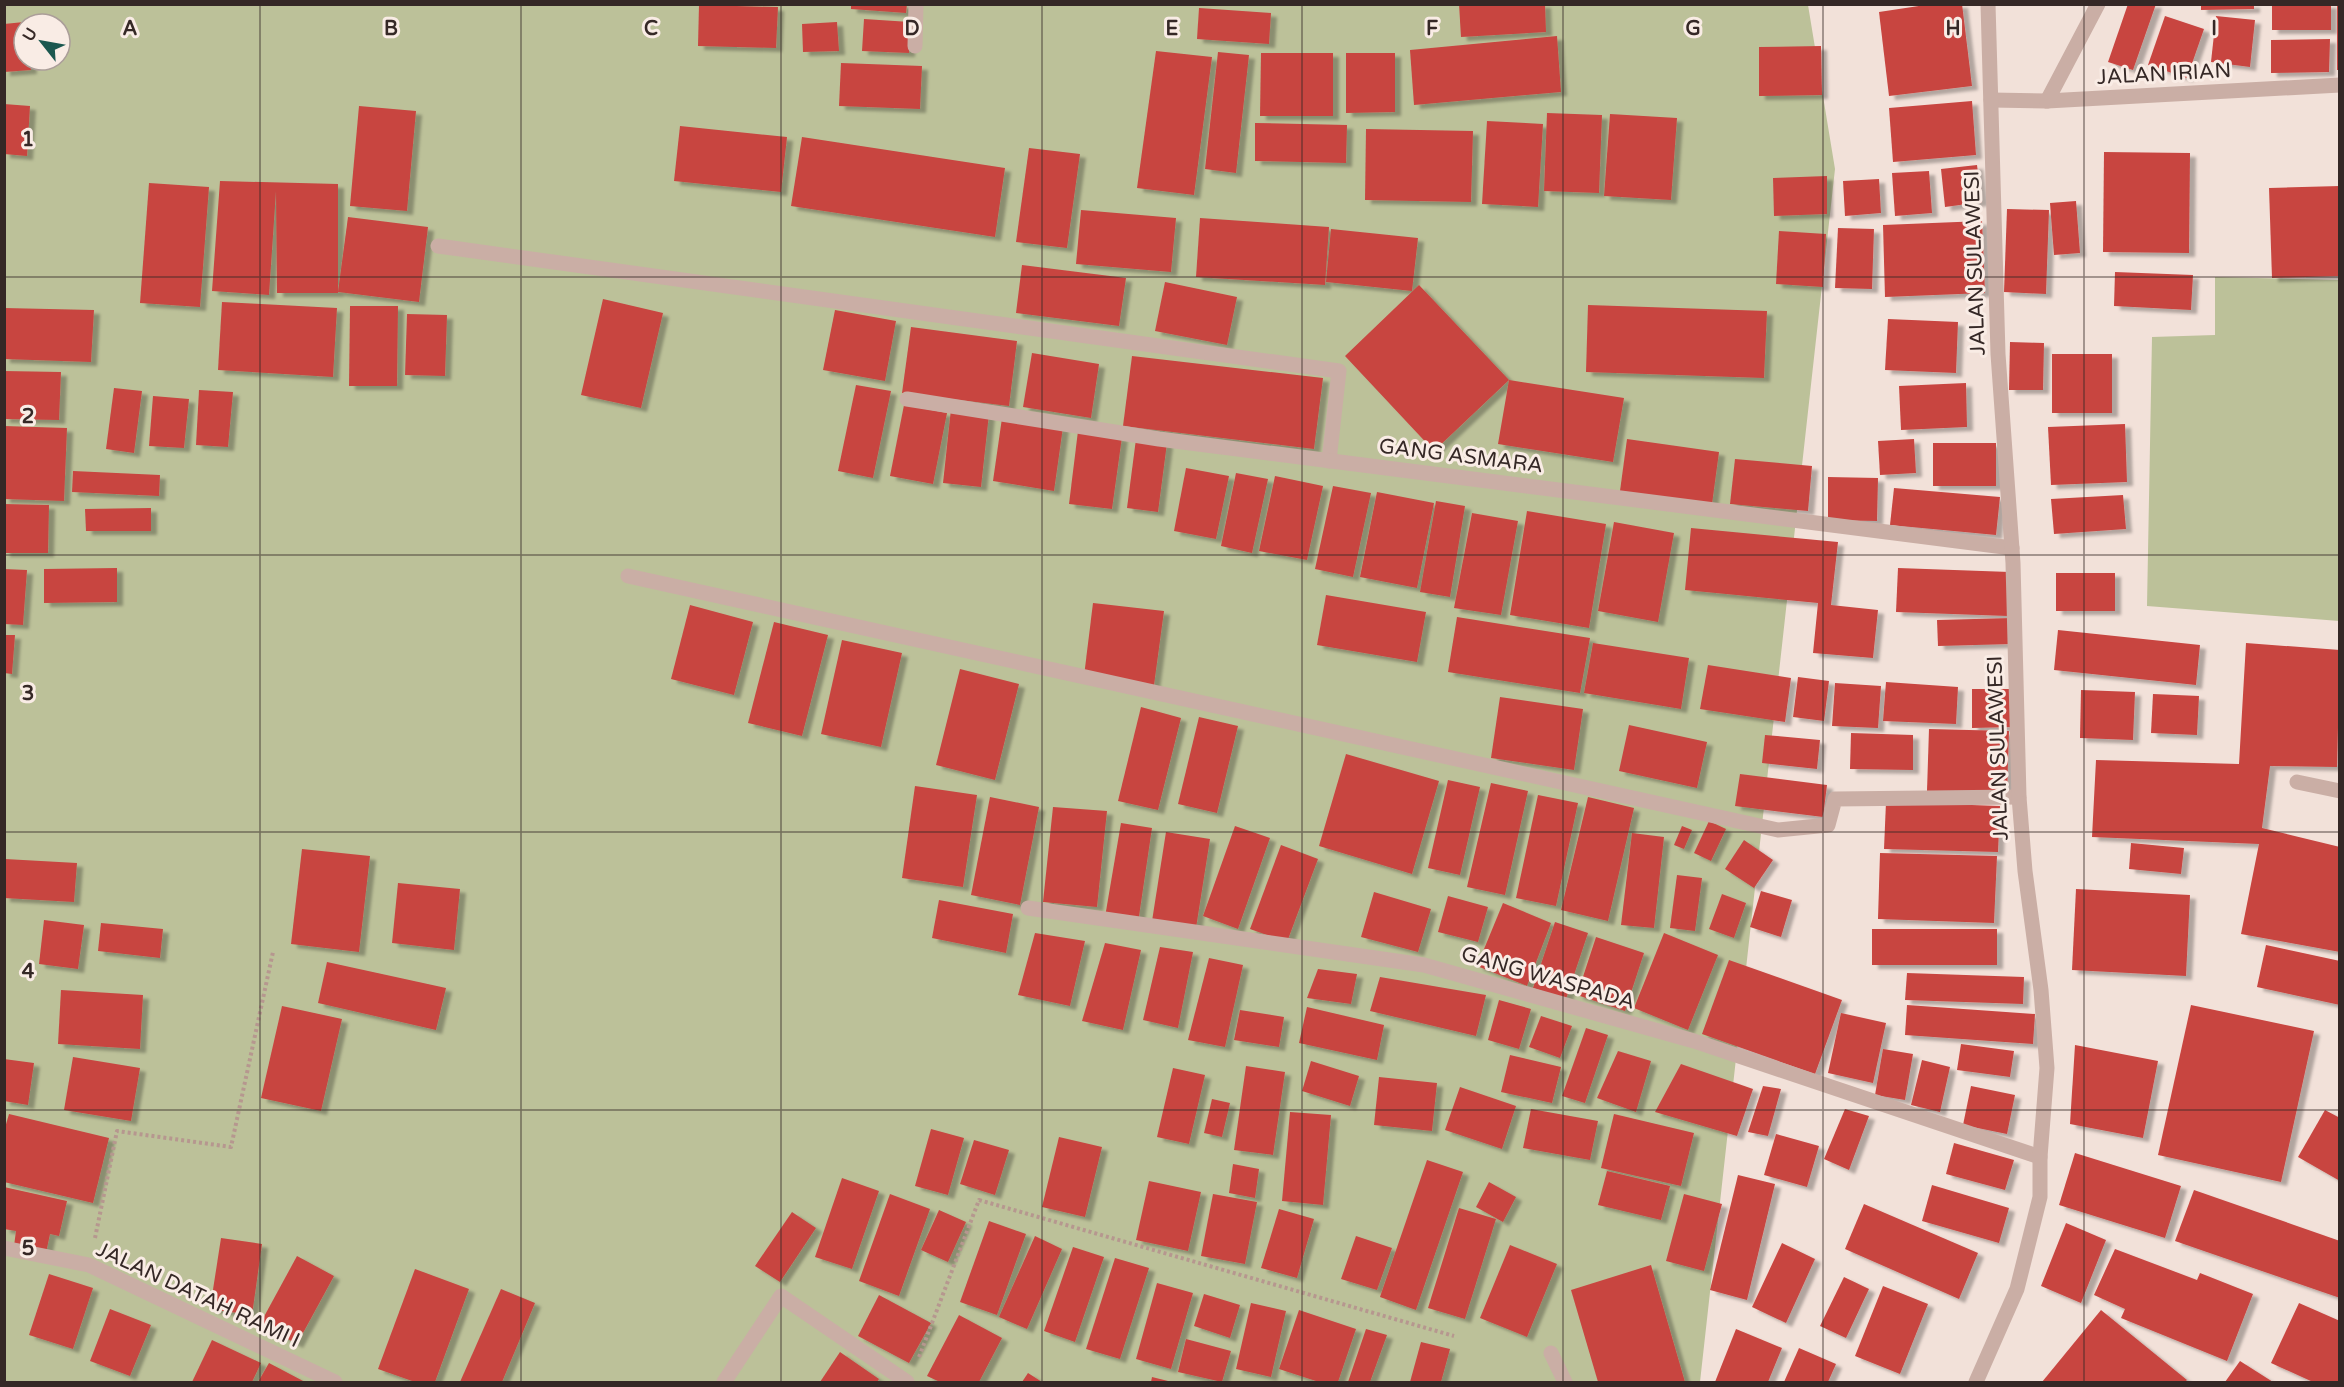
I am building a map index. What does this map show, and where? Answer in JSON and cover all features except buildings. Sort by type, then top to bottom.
[{"type":"street","points":[[915,46],[916,4]]},
{"type":"street","name":"JALAN SULAWESI","points":[[1976,1383],[2017,1289],[2040,1197],[2040,1158],[2047,1068],[2042,990],[2025,871],[2019,797],[2012,548],[1998,354],[1988,4]]},
{"type":"street","points":[[2047,101],[2098,4]]},
{"type":"street","name":"JALAN IRIAN","points":[[1991,100],[2047,101],[2340,85]]},
{"type":"street","points":[[438,246],[1340,372],[1329,461]]},
{"type":"street","name":"GANG ASMARA","points":[[907,399],[1159,439],[2012,548]]},
{"type":"street","points":[[628,576],[1778,830],[1828,825],[1835,799],[2019,797]]},
{"type":"street","points":[[2297,782],[2340,791]]},
{"type":"street","name":"GANG WASPADA","points":[[1028,908],[1424,964],[1694,1041],[2040,1158]]},
{"type":"street","name":"JALAN DATAH RAMI I","points":[[4,1248],[89,1265],[335,1383]]},
{"type":"street","points":[[724,1383],[781,1296],[907,1383]]},
{"type":"street","points":[[1551,1353],[1565,1383]]},
{"type":"path","points":[[89,1265],[117,1131],[231,1147],[273,952]]},
{"type":"path","points":[[917,1361],[979,1200],[1454,1336]]},
{"type":"green space","points":[[5,5],[1808,5],[1835,169],[1700,1382],[5,1382]]},
{"type":"green space","points":[[2215,277],[2339,280],[2339,621],[2147,606],[2152,337],[2215,335]]}]
